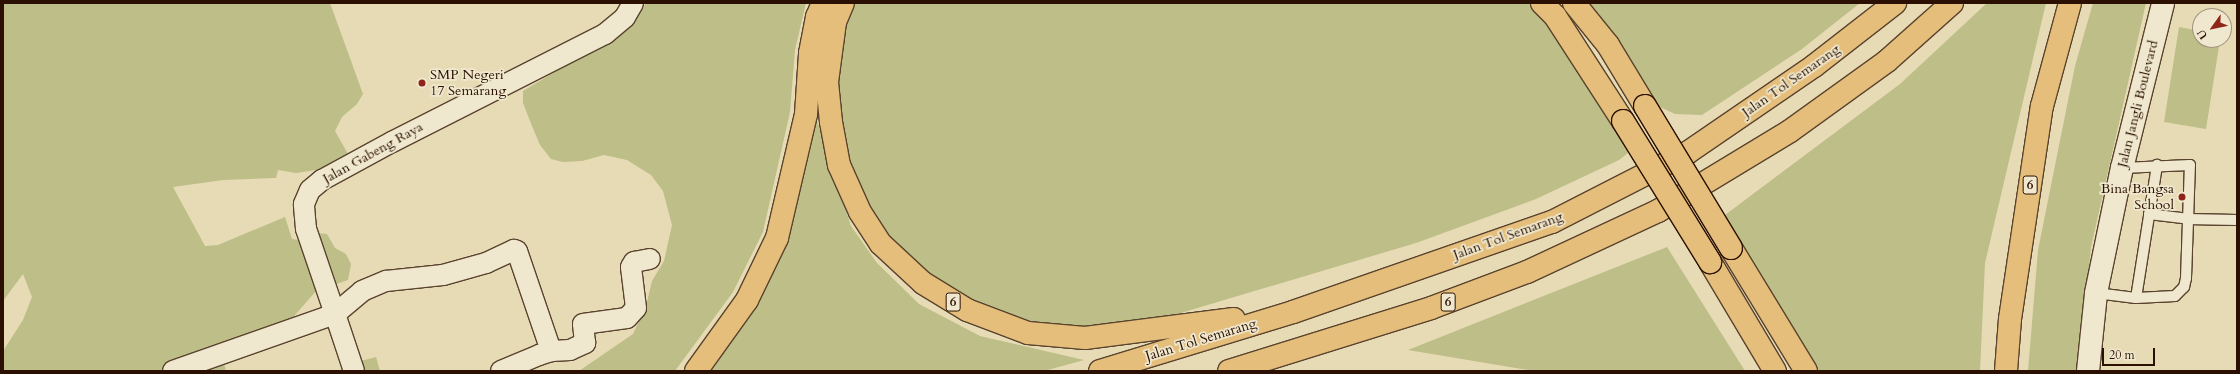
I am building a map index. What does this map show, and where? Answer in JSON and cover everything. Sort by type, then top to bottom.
[{"type":"highway","points":[[696,371],[747,300],[777,238],[806,114],[810,53],[823,3]]},
{"type":"highway","name":"6","points":[[843,3],[835,22],[827,82],[830,122],[839,165],[860,212],[881,244],[923,283],[967,310],[1028,333],[1085,338],[1293,312]]},
{"type":"highway","points":[[1542,3],[1555,16],[1623,122],[1710,262],[1775,371]]},
{"type":"highway","points":[[1574,3],[1608,45],[1806,371]]},
{"type":"highway","name":"Jalan Tol Semarang","points":[[1100,371],[1293,312],[1552,222],[1687,153],[1814,66],[1895,3]]},
{"type":"highway","name":"6","points":[[1229,371],[1439,306],[1527,272],[1658,211],[1790,131],[1887,61],[1952,3]]},
{"type":"highway","name":"6","points":[[2006,371],[2010,320],[2042,106],[2070,3]]},
{"type":"street","name":"Jalan Gabeng Raya","points":[[354,371],[306,228],[304,204],[310,190],[322,180],[385,146],[605,34],[625,17],[633,3]]},
{"type":"street","name":"Jalan Jangli Boulevard","points":[[2088,371],[2096,294],[2122,168],[2163,3]]},
{"type":"street","points":[[173,371],[336,314],[362,291],[375,284],[401,278],[442,275],[486,263],[514,250],[518,251],[551,351]]},
{"type":"street","points":[[501,371],[551,351],[570,350],[585,343],[583,324],[621,321],[633,313],[636,303],[631,267],[634,262],[650,259]]},
{"type":"lane","points":[[2096,294],[2136,298],[2175,296],[2184,287],[2190,165],[2157,165],[2122,168]]},
{"type":"lane","points":[[2136,298],[2157,165]]},
{"type":"lane","points":[[2149,214],[2187,220],[2237,220]]},
{"type":"green space","points":[[3,3],[330,3],[363,94],[357,104],[342,117],[335,131],[348,154],[323,169],[296,173],[278,170],[276,178],[223,180],[173,187],[205,246],[218,245],[285,217],[292,239],[299,240],[315,233],[327,234],[335,248],[346,254],[351,264],[348,280],[316,291],[289,322],[223,360],[226,371],[3,371],[3,351],[23,320],[32,297],[23,274],[3,301]]},
{"type":"green space","points":[[646,3],[806,3],[795,50],[790,112],[763,232],[733,292],[675,371],[579,371],[633,334],[646,306],[652,281],[664,261],[672,225],[663,191],[651,175],[627,160],[604,155],[582,161],[563,162],[551,159],[540,145],[532,126],[523,103],[523,91],[630,27]]},
{"type":"green space","points":[[853,3],[1529,3],[1548,22],[1615,127],[1628,153],[1619,160],[1536,199],[1416,243],[1164,318],[1085,329],[1030,323],[971,302],[929,276],[889,238],[868,208],[847,162],[837,82],[844,24]]},
{"type":"green space","points":[[1589,3],[1860,3],[1802,49],[1702,115],[1675,114],[1660,107]]},
{"type":"green space","points":[[1987,3],[2046,3],[1985,263],[1980,371],[1819,371],[1725,215],[1900,84]]},
{"type":"green space","points":[[2093,3],[2146,3],[2091,247],[2078,371],[2028,371],[2038,250],[2075,66]]},
{"type":"green space","points":[[2179,27],[2192,29],[2192,48],[2219,48],[2206,129],[2164,122]]},
{"type":"green space","points":[[813,108],[851,226],[877,263],[919,304],[980,336],[1084,360],[1044,371],[710,371],[750,316],[789,236]]},
{"type":"green space","points":[[1667,247],[1745,371],[1534,371],[1408,350]]},
{"type":"green space","points":[[376,357],[380,371],[359,371],[357,362]]},
{"type":"place","name":"SMP Negeri 17 Semarang","points":[[422,83]]},
{"type":"place","name":"Bina Bangsa School","points":[[2182,197]]}]
